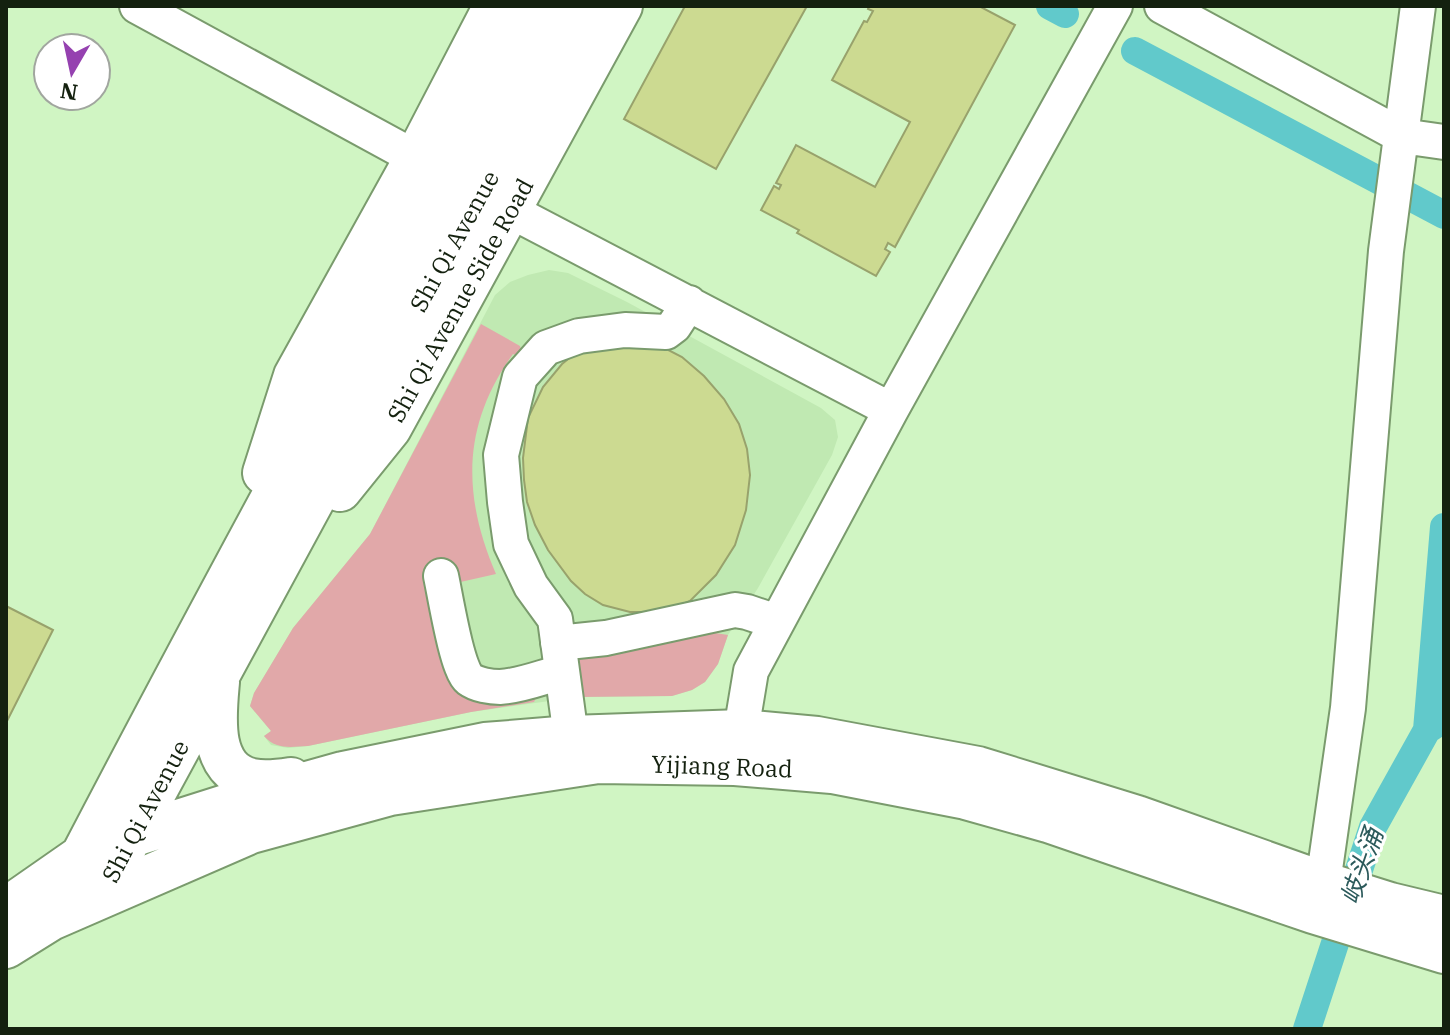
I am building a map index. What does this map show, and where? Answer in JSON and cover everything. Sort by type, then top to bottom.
[{"type":"main road","points":[[255,568],[295,376],[416,158],[495,6]]},
{"type":"main road","name":"Shi Qi Avenue","points":[[100,897],[219,674],[255,568],[541,6]]},
{"type":"main road","name":"Shi Qi Avenue","points":[[100,897],[82,856],[255,568],[581,6]]},
{"type":"main road","name":"Shi Qi Avenue Side Road","points":[[255,568],[390,428],[621,6]]},
{"type":"main road","points":[[219,674],[216,736],[221,754],[236,773],[252,780],[271,781],[343,773]]},
{"type":"main road","name":"Yijiang Road","points":[[6,909],[82,856],[131,836],[343,773],[485,744],[571,737],[738,748]]},
{"type":"main road","name":"Yijiang Road","points":[[6,947],[51,919],[251,832],[390,794],[598,762],[817,738],[978,768],[1137,817],[1444,952]]},
{"type":"main road","name":"Yijiang Road","points":[[1318,897],[1390,904],[1444,917]]},
{"type":"street","points":[[137,6],[416,158]]},
{"type":"street","points":[[738,748],[751,671],[891,410],[1115,6]]},
{"type":"street","points":[[1162,6],[1402,137],[1444,142]]},
{"type":"street","points":[[1318,897],[1348,708],[1386,251],[1418,6]]},
{"type":"street","points":[[509,210],[891,410]]},
{"type":"street","points":[[571,737],[555,619],[531,586],[511,544],[505,502],[501,455],[520,377],[546,348],[579,336],[625,330],[666,332],[674,326],[689,303]]},
{"type":"street","points":[[441,576],[464,672],[469,679],[480,684],[498,687],[520,683],[560,658],[606,638],[735,610],[777,622]]},
{"type":"shaded area","points":[[549,270],[568,273],[627,302],[821,408],[835,420],[838,437],[832,455],[758,588],[728,635],[718,664],[705,682],[672,696],[578,697],[471,712],[308,746],[288,748],[271,745],[264,736],[271,731],[250,706],[254,693],[293,628],[370,534],[495,295],[510,282]]},
{"type":"shaded area","points":[[481,324],[520,346],[522,353],[519,357],[513,354],[496,381],[476,434],[473,488],[477,516],[496,574],[456,583],[449,562],[426,567],[446,662],[533,693],[536,698],[534,702],[308,746],[284,747],[274,744],[264,736],[271,731],[250,706],[254,693],[293,628],[370,534]]},
{"type":"shaded area","points":[[702,631],[728,635],[718,664],[705,682],[692,690],[672,696],[578,697],[574,656]]},
{"type":"building","points":[[685,6],[807,6],[716,169],[624,119]]},
{"type":"building","points":[[869,6],[979,6],[1015,25],[895,247],[888,243],[885,249],[890,252],[876,276],[761,210],[774,186],[779,189],[781,185],[776,183],[796,145],[875,187],[910,122],[832,80],[864,21],[867,22],[873,11],[868,9]]},
{"type":"building","points":[[649,340],[682,357],[724,399],[739,424],[747,449],[750,475],[746,510],[735,545],[716,575],[690,601],[663,612],[630,612],[603,605],[585,594],[548,550],[527,502],[523,458],[528,418],[543,387],[562,364],[583,347]]},
{"type":"building","points":[[6,606],[53,630],[6,723]]},
{"type":"waterway","points":[[1050,6],[1065,14]]},
{"type":"waterway","points":[[1135,51],[1444,215]]},
{"type":"waterway","points":[[1427,730],[1444,527]]},
{"type":"waterway","name":"岐头涌","points":[[1307,1029],[1373,827],[1427,730],[1444,719]]}]
